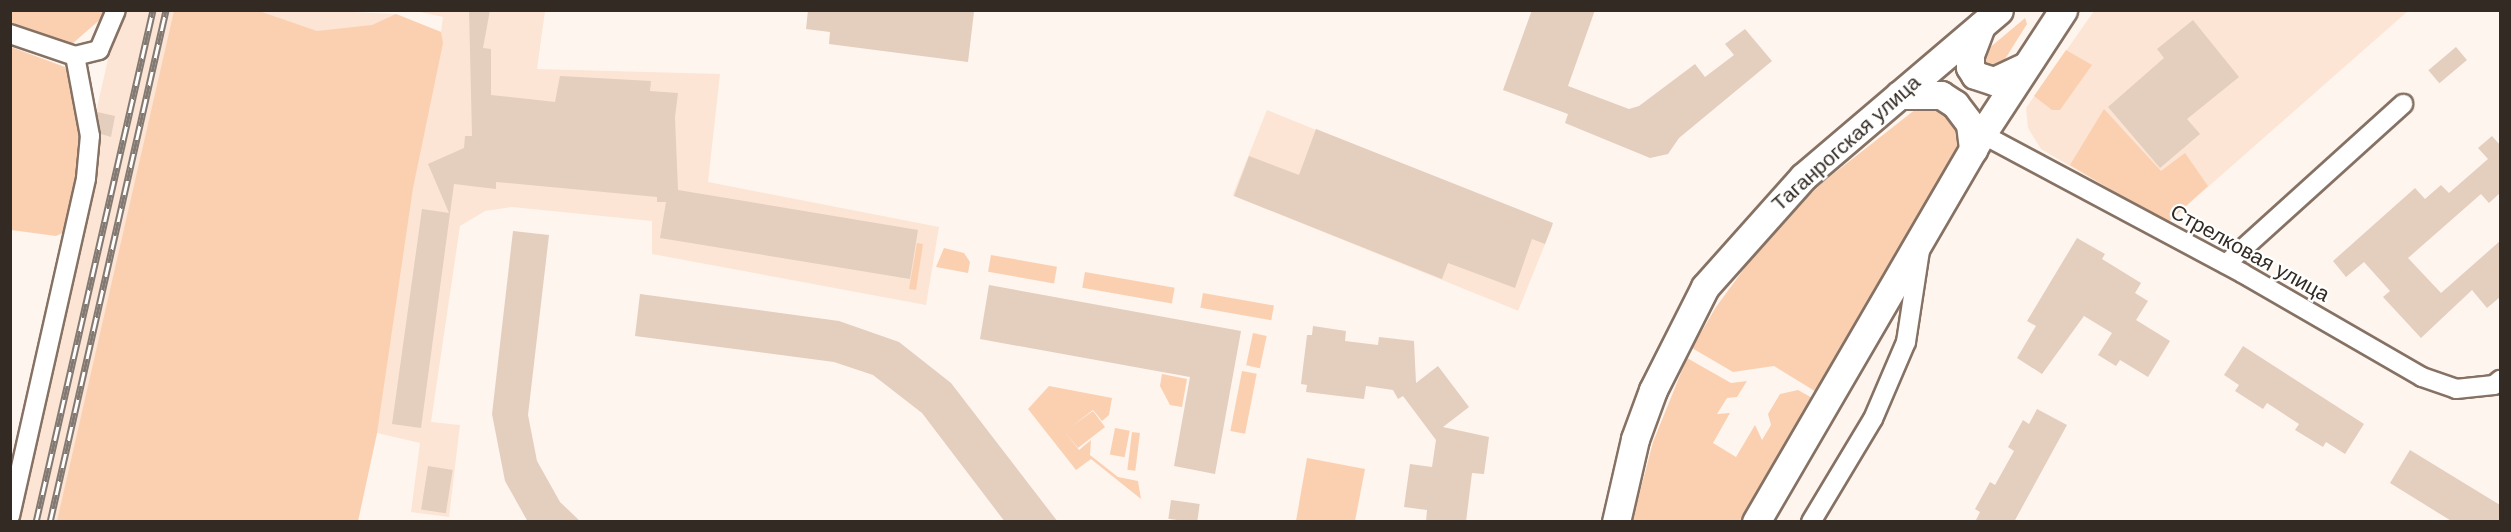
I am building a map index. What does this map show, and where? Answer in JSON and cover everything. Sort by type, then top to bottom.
[{"type":"main road","points":[[1756,522],[1977,142],[2063,10]]},
{"type":"main road","points":[[1991,18],[1970,54],[1970,67],[1975,75],[1994,81],[2024,67]]},
{"type":"main road","name":"Таганрогская улица","points":[[1616,522],[1635,439],[1653,390],[1705,287],[1803,177],[1991,18]]},
{"type":"main road","points":[[1899,95],[1927,93],[1955,104],[1970,124],[1977,142]]},
{"type":"street","points":[[10,34],[75,56],[99,50],[116,10]]},
{"type":"street","points":[[12,505],[86,178],[90,136],[75,56]]},
{"type":"street","points":[[2226,264],[2403,104]]},
{"type":"street","name":"Стрелковая улица","points":[[1977,142],[2226,264],[2422,377],[2456,389],[2494,385],[2500,380]]},
{"type":"street","points":[[1811,522],[1873,419],[1905,342],[1922,237]]},
{"type":"shaded area","points":[[313,10],[396,14],[441,32],[443,17],[416,11],[545,11],[537,69],[720,74],[708,182],[939,227],[926,305],[652,254],[652,221],[512,207],[485,211],[460,226],[431,422],[460,425],[449,517],[411,512],[420,443],[377,433],[358,521],[11,522],[11,486],[119,11]]},
{"type":"shaded area","points":[[11,11],[105,11],[103,17],[72,44],[11,26]]},
{"type":"shaded area","points":[[174,11],[259,11],[317,31],[372,25],[396,14],[441,32],[443,43],[413,188],[377,433],[358,521],[57,521]]},
{"type":"shaded area","points":[[2094,11],[2408,11],[2167,223],[2041,149],[2028,128],[2026,108]]},
{"type":"shaded area","points":[[2025,18],[2027,24],[2000,67],[1992,71],[1983,65],[1981,55]]},
{"type":"shaded area","points":[[11,47],[65,67],[73,78],[90,136],[69,230],[56,236],[11,230]]},
{"type":"shaded area","points":[[2066,50],[2092,65],[2060,110],[2052,110],[2034,96]]},
{"type":"shaded area","points":[[1937,103],[1966,135],[1818,393],[1774,366],[1733,372],[1692,348],[1716,307],[1771,232],[1823,182],[1921,105]]},
{"type":"shaded area","points":[[2104,109],[2161,171],[2185,153],[2208,186],[2167,223],[2070,165]]},
{"type":"shaded area","points":[[1267,110],[1553,225],[1518,311],[1233,195]]},
{"type":"shaded area","points":[[917,243],[923,244],[916,290],[909,289]]},
{"type":"shaded area","points":[[944,248],[964,253],[970,262],[968,273],[936,267]]},
{"type":"shaded area","points":[[991,255],[1057,267],[1054,283],[988,272]]},
{"type":"shaded area","points":[[1085,272],[1175,288],[1172,304],[1082,288]]},
{"type":"shaded area","points":[[1203,293],[1274,306],[1271,320],[1200,308]]},
{"type":"shaded area","points":[[1253,333],[1267,336],[1260,368],[1246,365]]},
{"type":"shaded area","points":[[1687,358],[1731,383],[1747,381],[1737,397],[1727,398],[1717,414],[1730,413],[1713,443],[1736,457],[1755,425],[1762,440],[1771,425],[1768,414],[1780,394],[1798,390],[1814,399],[1741,521],[1632,522],[1653,442]]},
{"type":"shaded area","points":[[1242,371],[1257,374],[1245,434],[1230,431]]},
{"type":"shaded area","points":[[1162,374],[1187,379],[1182,407],[1170,405],[1160,386]]},
{"type":"shaded area","points":[[1049,386],[1112,398],[1109,415],[1102,421],[1093,410],[1072,426],[1093,411],[1105,427],[1078,448],[1065,432],[1079,450],[1091,440],[1090,455],[1118,477],[1138,481],[1141,499],[1091,459],[1076,470],[1028,409]]},
{"type":"shaded area","points":[[1115,428],[1130,431],[1125,457],[1110,455]]},
{"type":"shaded area","points":[[1132,432],[1140,433],[1135,471],[1127,470]]},
{"type":"shaded area","points":[[1307,458],[1365,469],[1355,521],[1296,521]]},
{"type":"building","points":[[469,10],[490,10],[483,48],[491,49],[491,95],[555,102],[560,76],[651,81],[650,91],[678,93],[675,117],[678,190],[918,230],[910,279],[660,238],[666,202],[657,202],[657,197],[496,182],[496,189],[454,184],[421,428],[392,424],[422,209],[449,213],[428,164],[464,148],[465,136],[472,136]]},
{"type":"building","points":[[808,10],[974,12],[968,62],[829,44],[830,32],[806,29]]},
{"type":"building","points":[[1532,10],[1595,10],[1568,86],[1629,109],[1639,106],[1695,64],[1705,77],[1734,55],[1725,44],[1745,29],[1772,61],[1679,138],[1668,154],[1650,158],[1565,123],[1568,114],[1503,90]]},
{"type":"building","points":[[2193,20],[2239,77],[2187,119],[2200,134],[2160,168],[2108,107],[2164,58],[2157,49]]},
{"type":"building","points":[[2456,47],[2467,60],[2439,83],[2428,70]]},
{"type":"building","points":[[97,112],[115,116],[111,137],[101,134]]},
{"type":"building","points":[[1316,129],[1553,223],[1545,244],[1532,239],[1515,288],[1448,263],[1442,279],[1234,196],[1249,156],[1299,175]]},
{"type":"building","points":[[2492,136],[2500,145],[2500,193],[2489,203],[2481,194],[2408,258],[2441,293],[2500,241],[2500,297],[2487,308],[2472,290],[2421,338],[2383,297],[2390,291],[2364,262],[2346,277],[2333,261],[2415,188],[2425,199],[2441,185],[2449,193],[2488,159],[2478,148]]},
{"type":"building","points":[[513,231],[549,235],[528,415],[537,461],[560,502],[581,522],[528,522],[505,481],[492,414]]},
{"type":"building","points":[[2077,238],[2105,254],[2102,259],[2141,283],[2135,293],[2148,301],[2136,320],[2170,341],[2148,377],[2120,360],[2116,366],[2098,355],[2112,333],[2084,316],[2042,374],[2017,358],[2036,326],[2027,321]]},
{"type":"building","points":[[989,285],[1241,331],[1215,474],[1174,466],[1190,377],[980,339]]},
{"type":"building","points":[[640,294],[839,321],[899,342],[951,383],[1058,522],[1005,522],[922,413],[873,375],[834,362],[635,336]]},
{"type":"building","points":[[1313,326],[1346,331],[1345,341],[1378,345],[1379,337],[1414,341],[1416,383],[1438,366],[1469,407],[1443,427],[1489,437],[1484,474],[1472,473],[1466,522],[1426,522],[1427,510],[1404,507],[1410,464],[1432,467],[1436,440],[1403,396],[1398,399],[1393,390],[1366,386],[1364,399],[1306,392],[1307,385],[1301,384],[1307,335],[1312,335]]},
{"type":"building","points":[[2243,346],[2364,424],[2345,454],[2326,442],[2323,447],[2295,430],[2299,424],[2267,403],[2263,409],[2235,391],[2239,385],[2224,375]]},
{"type":"building","points":[[2037,409],[2067,425],[2014,522],[1975,522],[1980,512],[1975,509],[1990,482],[1995,485],[2014,451],[2008,447],[2023,420],[2029,424]]},
{"type":"building","points":[[2410,450],[2500,505],[2500,522],[2453,522],[2390,483]]},
{"type":"building","points":[[428,466],[453,470],[446,513],[421,509]]},
{"type":"building","points":[[1171,500],[1200,504],[1197,522],[1168,519]]},
{"type":"railway","points":[[36,522],[153,10]]},
{"type":"railway","points":[[50,522],[166,10]]}]
